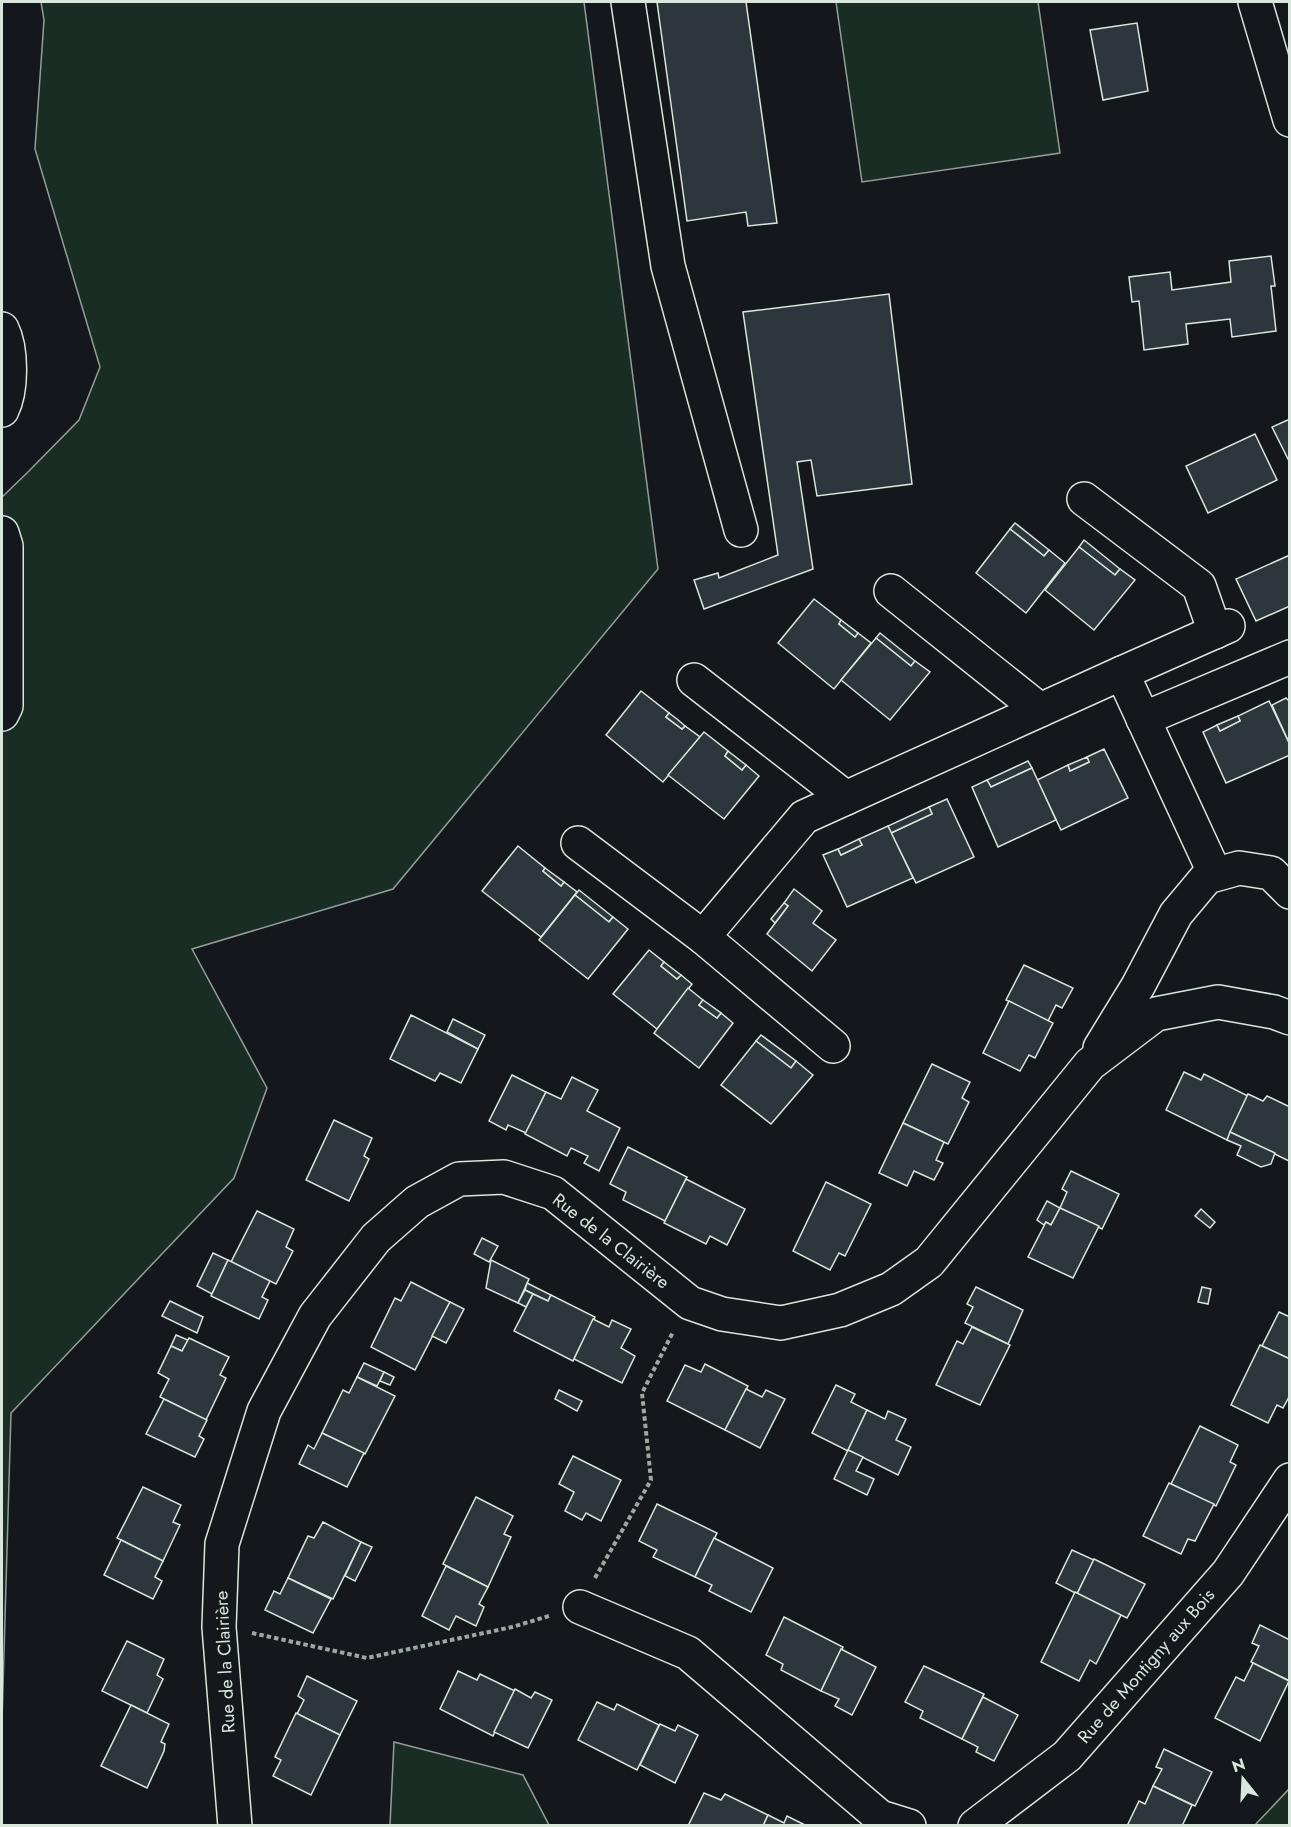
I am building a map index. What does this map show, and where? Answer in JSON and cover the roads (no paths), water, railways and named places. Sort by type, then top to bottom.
[{"type":"street","points":[[628,2],[668,266],[741,530]]},
{"type":"street","points":[[1255,2],[1290,120]]},
{"type":"street","points":[[2,329],[10,370],[2,410]]},
{"type":"street","points":[[703,937],[804,817],[1222,629],[1199,586],[1084,499]]},
{"type":"street","points":[[2,533],[6,546],[6,706],[2,714]]},
{"type":"street","points":[[891,591],[1040,710]]},
{"type":"street","points":[[1143,719],[1290,657]]},
{"type":"street","points":[[1122,673],[1215,874]]},
{"type":"street","points":[[694,680],[846,798]]},
{"type":"street","points":[[578,843],[703,937],[833,1046]]},
{"type":"street","points":[[1090,1064],[1138,986],[1176,914],[1207,877],[1239,868],[1272,873],[1290,892]]},
{"type":"street","name":"Rue de la Clairière","points":[[235,1826],[219,1627],[222,1544],[264,1411],[315,1316],[376,1238],[417,1202],[459,1179],[504,1178],[553,1194],[690,1303],[722,1314],[782,1323],[840,1310],[891,1289],[929,1262],[1090,1064],[1156,1014],[1218,1002],[1274,1012],[1290,1018]]},
{"type":"street","name":"Rue de Montigny aux Bois","points":[[975,1826],[1067,1756],[1228,1573],[1290,1480]]},
{"type":"street","points":[[580,1607],[688,1653],[880,1817],[909,1826]]}]
